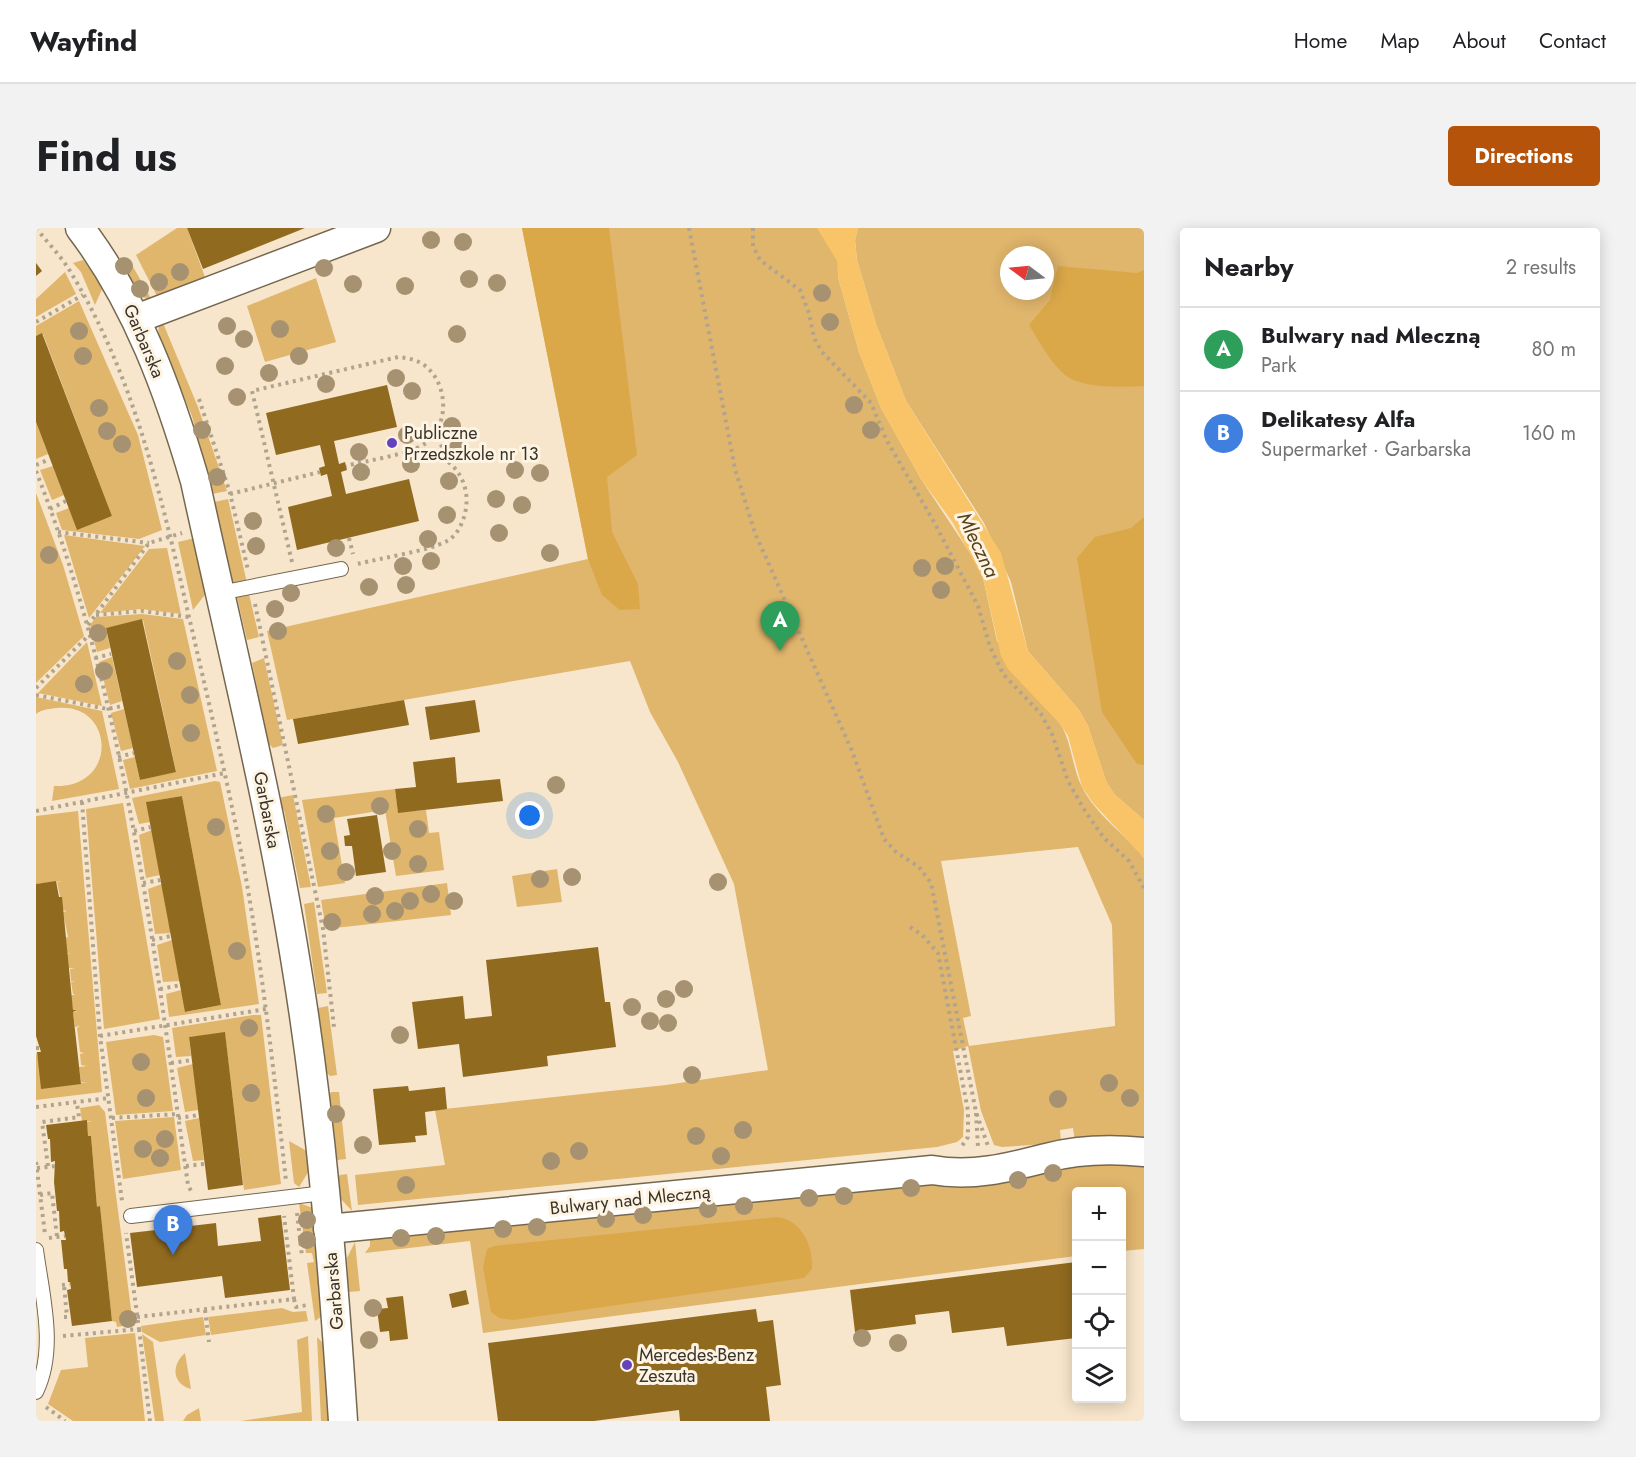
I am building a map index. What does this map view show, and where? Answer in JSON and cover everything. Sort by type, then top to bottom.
[{"type":"street","name":"Garbarska","points":[[80,228],[108,266],[136,318],[183,439],[254,747],[296,963],[328,1229],[343,1421]]},
{"type":"street","points":[[136,318],[376,228]]},
{"type":"street","name":"Bulwary nad Mleczną","points":[[932,1170],[977,1151],[1018,1152],[1048,1157]]},
{"type":"street","name":"Bulwary nad Mleczną","points":[[328,1229],[932,1170],[958,1174],[992,1171],[1048,1157],[1108,1151],[1144,1152]]},
{"type":"lane","points":[[220,593],[341,569]]},
{"type":"lane","points":[[127,1217],[324,1193]]},
{"type":"lane","points":[[36,1250],[46,1343],[44,1366],[36,1392]]},
{"type":"path","points":[[36,228],[70,271],[83,295],[104,339],[149,452],[225,773],[247,885],[266,1009],[287,1187],[294,1299],[296,1307],[304,1306]]},
{"type":"path","points":[[689,228],[735,469],[746,510],[767,563],[852,751],[884,839],[896,852],[919,867],[931,883],[976,1112],[985,1132],[977,1151]]},
{"type":"path","points":[[753,228],[753,246],[759,260],[800,290],[809,313],[814,338],[822,352],[871,403],[886,439],[973,596],[1003,674],[1041,714],[1052,734],[1068,781],[1079,801],[1104,838],[1129,861],[1144,888]]},
{"type":"path","points":[[36,322],[83,295]]},
{"type":"path","points":[[293,569],[252,391],[398,357],[409,359],[428,368],[442,392],[442,418],[431,438],[414,449],[346,466]]},
{"type":"path","points":[[437,430],[445,459]]},
{"type":"path","points":[[349,538],[355,564],[448,541],[461,525],[467,499],[462,476],[445,459],[435,453],[414,449]]},
{"type":"path","points":[[36,465],[50,459]]},
{"type":"path","points":[[36,471],[58,532],[90,635],[127,794],[160,989],[188,1185],[196,1196]]},
{"type":"path","points":[[230,494],[320,472]]},
{"type":"path","points":[[36,491],[44,492]]},
{"type":"path","points":[[50,509],[66,501]]},
{"type":"path","points":[[58,532],[149,543],[165,539]]},
{"type":"path","points":[[87,625],[149,543]]},
{"type":"path","points":[[95,615],[141,611],[189,617]]},
{"type":"path","points":[[36,688],[90,635]]},
{"type":"path","points":[[95,658],[111,654]]},
{"type":"path","points":[[36,695],[107,709],[123,706]]},
{"type":"path","points":[[118,757],[134,753]]},
{"type":"path","points":[[36,811],[225,773]]},
{"type":"path","points":[[82,802],[100,1036],[127,1217],[150,1421]]},
{"type":"path","points":[[134,831],[151,827]]},
{"type":"path","points":[[143,883],[161,880]]},
{"type":"path","points":[[910,927],[922,935],[938,953],[968,1111],[968,1137],[977,1151]]},
{"type":"path","points":[[152,940],[171,936]]},
{"type":"path","points":[[160,989],[181,985]]},
{"type":"path","points":[[100,1036],[266,1009]]},
{"type":"path","points":[[171,1063],[192,1060]]},
{"type":"path","points":[[36,1107],[109,1098]]},
{"type":"path","points":[[48,1166],[42,1122],[79,1117],[77,1104]]},
{"type":"path","points":[[976,1112],[977,1151]]},
{"type":"path","points":[[112,1118],[199,1115]]},
{"type":"path","points":[[186,1166],[204,1164]]},
{"type":"path","points":[[37,1168],[56,1166]]},
{"type":"path","points":[[40,1195],[52,1193],[57,1237]]},
{"type":"path","points":[[286,1198],[296,1206],[303,1261]]},
{"type":"path","points":[[50,1238],[65,1236]]},
{"type":"path","points":[[64,1285],[70,1284]]},
{"type":"path","points":[[307,1294],[310,1313]]},
{"type":"path","points":[[137,1317],[294,1299]]},
{"type":"path","points":[[205,1310],[209,1342]]},
{"type":"path","points":[[58,1337],[139,1329]]},
{"type":"path","points":[[44,1405],[65,1421]]},
{"type":"shaded area","points":[[177,228],[187,228],[206,280],[158,298],[136,255]]},
{"type":"shaded area","points":[[522,228],[839,228],[838,277],[859,352],[881,408],[921,479],[972,556],[983,578],[997,641],[1061,725],[1068,740],[1082,787],[1095,807],[1144,858],[1144,1142],[1075,1141],[1073,1128],[1060,1130],[1061,1143],[1002,1147],[994,1145],[981,1111],[968,1046],[953,1051],[964,1110],[963,1137],[957,1142],[937,1147],[358,1205],[355,1175],[445,1165],[435,1110],[666,1085],[768,1070],[734,884],[678,762],[650,712],[630,661],[287,720],[267,631],[588,559]],"holes":[[[1078,847],[1112,925],[1115,1026],[969,1046],[963,1018],[971,1016],[941,861]]]},
{"type":"shaded area","points":[[522,228],[609,228],[637,455],[607,477],[612,532],[638,584],[640,609],[620,610],[602,595],[588,559]]},
{"type":"shaded area","points":[[858,228],[1144,228],[1144,820],[1114,794],[1106,781],[1088,726],[1079,710],[1028,651],[1011,582],[984,523],[906,401],[876,324],[857,260],[855,240]]},
{"type":"shaded area","points":[[128,258],[153,302],[139,295],[119,264]]},
{"type":"shaded area","points":[[83,260],[103,287],[95,305],[81,272],[73,263]]},
{"type":"shaded area","points":[[1058,266],[1137,273],[1144,270],[1144,386],[1092,385],[1073,380],[1060,370],[1029,325],[1050,300],[1054,300],[1054,283]]},
{"type":"shaded area","points":[[65,272],[76,294],[36,317],[36,299]]},
{"type":"shaded area","points":[[316,278],[336,342],[265,362],[247,306]]},
{"type":"shaded area","points":[[79,301],[138,435],[162,530],[139,539],[62,530],[56,513],[69,508],[77,529],[112,516],[43,334],[36,336],[36,326]]},
{"type":"shaded area","points":[[163,323],[198,407],[227,491],[212,494],[192,416],[158,335],[159,324]]},
{"type":"shaded area","points":[[36,422],[48,454],[36,459]]},
{"type":"shaded area","points":[[53,466],[64,495],[52,500],[40,470]]},
{"type":"shaded area","points":[[36,493],[63,565],[84,636],[36,683]]},
{"type":"shaded area","points":[[228,499],[247,583],[233,585],[214,502]]},
{"type":"shaded area","points":[[1144,517],[1144,765],[1137,764],[1102,712],[1077,558],[1095,537],[1131,528]]},
{"type":"shaded area","points":[[64,535],[145,546],[89,618]]},
{"type":"shaded area","points":[[195,538],[207,592],[193,610],[178,542]]},
{"type":"shaded area","points":[[167,548],[181,614],[141,609],[100,613],[149,549]]},
{"type":"shaded area","points":[[249,594],[259,637],[247,640],[237,597]]},
{"type":"shaded area","points":[[142,614],[183,619],[217,771],[130,789],[123,760],[135,757],[140,780],[176,771],[143,620],[106,628],[110,648],[97,652],[90,625],[96,617]]},
{"type":"shaded area","points":[[87,642],[102,706],[38,693]]},
{"type":"shaded area","points":[[112,657],[122,701],[110,705],[99,662]]},
{"type":"shaded area","points":[[264,658],[283,745],[273,748],[269,744],[252,663]]},
{"type":"shaded area","points":[[36,697],[102,711],[119,789],[52,801],[54,786],[75,783],[90,774],[99,761],[102,746],[99,731],[90,718],[76,710],[57,708],[36,714]]},
{"type":"shaded area","points":[[124,709],[133,748],[121,751],[111,713]]},
{"type":"shaded area","points":[[215,781],[220,782],[242,887],[259,1004],[169,1017],[166,994],[181,990],[186,1012],[221,1005],[182,796],[147,802],[150,822],[139,824],[132,798]]},
{"type":"shaded area","points":[[395,789],[398,812],[426,810],[429,833],[439,832],[444,870],[396,876],[385,810],[334,818],[345,883],[318,887],[302,800]]},
{"type":"shaded area","points":[[293,795],[311,887],[300,888],[284,810],[281,810],[278,798]]},
{"type":"shaded area","points":[[123,803],[160,1019],[104,1029],[86,809]]},
{"type":"shaded area","points":[[78,811],[102,1092],[36,1100],[36,1052],[40,1065],[41,1088],[87,1082],[81,1082],[79,1067],[87,1066],[81,1065],[80,1054],[84,1053],[80,1052],[77,1028],[80,1026],[75,1027],[73,1012],[78,1011],[73,1010],[71,995],[76,995],[73,994],[71,982],[75,981],[71,981],[70,969],[75,968],[67,968],[66,954],[71,953],[66,953],[64,938],[68,937],[63,912],[67,911],[63,910],[57,882],[62,881],[36,884],[36,816]]},
{"type":"shaded area","points":[[152,830],[160,875],[146,878],[139,835]]},
{"type":"shaded area","points":[[557,869],[562,902],[517,907],[512,876]]},
{"type":"shaded area","points":[[447,883],[451,915],[326,929],[321,900]]},
{"type":"shaded area","points":[[162,884],[171,933],[155,934],[148,889]]},
{"type":"shaded area","points":[[314,902],[327,993],[317,994],[304,904]]},
{"type":"shaded area","points":[[172,940],[180,981],[163,982],[157,945]]},
{"type":"shaded area","points":[[328,1006],[337,1075],[330,1076],[326,1072],[318,1008]]},
{"type":"shaded area","points":[[261,1015],[281,1184],[244,1190],[225,1033],[189,1037],[191,1056],[176,1057],[172,1028]]},
{"type":"shaded area","points":[[154,1035],[163,1037],[173,1111],[116,1115],[106,1042]]},
{"type":"shaded area","points":[[193,1064],[198,1110],[185,1112],[177,1068]]},
{"type":"shaded area","points":[[331,1092],[339,1092],[346,1159],[337,1160],[329,1096]]},
{"type":"shaded area","points":[[99,1105],[105,1112],[133,1324],[117,1327],[116,1322],[112,1321],[100,1207],[97,1207],[91,1136],[88,1136],[87,1122],[92,1121],[82,1121],[80,1108]]},
{"type":"shaded area","points":[[174,1117],[181,1170],[123,1179],[115,1121]]},
{"type":"shaded area","points":[[199,1118],[204,1160],[193,1161],[185,1121]]},
{"type":"shaded area","points":[[289,1141],[307,1151],[310,1169],[299,1187],[294,1183]]},
{"type":"shaded area","points":[[1144,1161],[1144,1249],[1126,1251],[1126,1187],[1072,1187],[1072,1257],[483,1333],[470,1241],[365,1253],[370,1246],[370,1236],[1056,1166]]},
{"type":"shaded area","points":[[347,1174],[352,1211],[340,1198],[336,1178]]},
{"type":"shaded area","points":[[299,1203],[313,1208],[322,1316],[315,1321],[307,1263],[314,1262],[312,1253],[306,1253]]},
{"type":"shaded area","points":[[777,1217],[793,1223],[808,1243],[812,1269],[804,1278],[513,1320],[499,1318],[491,1312],[483,1267],[487,1249],[494,1246]]},
{"type":"shaded area","points":[[355,1242],[360,1291],[348,1292],[347,1258]]},
{"type":"shaded area","points":[[282,1308],[293,1312],[306,1311],[308,1321],[211,1335],[208,1317]]},
{"type":"shaded area","points":[[203,1317],[206,1335],[160,1342],[142,1332],[141,1326]]},
{"type":"shaded area","points":[[135,1333],[145,1421],[73,1421],[48,1404],[61,1370],[88,1367],[85,1338]]},
{"type":"shaded area","points":[[142,1334],[153,1342],[164,1421],[155,1421]]},
{"type":"shaded area","points":[[308,1336],[312,1421],[241,1421],[302,1412],[297,1340]]},
{"type":"shaded area","points":[[317,1337],[324,1344],[330,1421],[321,1421]]},
{"type":"shaded area","points":[[185,1353],[191,1389],[180,1383],[176,1374],[177,1363]]},
{"type":"shaded area","points":[[199,1408],[201,1421],[183,1421],[187,1415]]},
{"type":"water","name":"Mleczna","points":[[817,228],[858,228],[855,240],[857,260],[876,324],[906,401],[1001,553],[1028,651],[1079,710],[1088,726],[1106,781],[1114,794],[1144,820],[1144,858],[1093,803],[1082,787],[1068,736],[1061,725],[1008,669],[1001,656],[983,578],[953,523],[921,479],[881,408],[859,352],[838,277],[837,261]]},
{"type":"building","points":[[187,228],[305,228],[203,269]]},
{"type":"building","points":[[36,263],[42,271],[36,276]]},
{"type":"building","points":[[42,333],[112,516],[77,530],[36,422],[36,336]]},
{"type":"building","points":[[387,385],[397,427],[334,441],[339,464],[345,462],[347,470],[341,472],[346,494],[409,479],[419,521],[297,550],[288,507],[332,496],[327,474],[321,476],[319,468],[325,466],[320,445],[276,455],[266,413]]},
{"type":"building","points":[[142,619],[176,772],[140,780],[106,628]]},
{"type":"building","points":[[404,700],[409,725],[298,744],[293,719]]},
{"type":"building","points":[[475,700],[480,732],[430,740],[425,707]]},
{"type":"building","points":[[455,757],[457,783],[500,779],[503,801],[398,813],[395,789],[416,787],[413,762]]},
{"type":"building","points":[[182,796],[221,1005],[185,1012],[146,802]]},
{"type":"building","points":[[377,815],[386,872],[356,876],[352,846],[345,846],[344,836],[350,835],[347,819]]},
{"type":"building","points":[[56,881],[59,897],[62,897],[73,1010],[77,1010],[73,1012],[81,1084],[41,1089],[37,1052],[41,1052],[36,1036],[36,884]]},
{"type":"building","points":[[598,947],[605,1002],[610,1002],[616,1047],[547,1056],[548,1066],[463,1077],[459,1044],[418,1049],[412,1002],[463,996],[465,1019],[492,1016],[486,960]]},
{"type":"building","points":[[225,1032],[243,1185],[208,1190],[189,1037]]},
{"type":"building","points":[[408,1086],[409,1091],[445,1087],[447,1109],[425,1112],[427,1135],[415,1136],[416,1142],[379,1145],[373,1089]]},
{"type":"building","points":[[87,1120],[88,1136],[91,1136],[97,1207],[100,1206],[112,1321],[72,1326],[67,1290],[71,1289],[67,1269],[64,1269],[61,1240],[66,1240],[64,1231],[60,1232],[54,1182],[55,1161],[51,1162],[50,1139],[48,1139],[46,1125]]},
{"type":"building","points":[[281,1215],[290,1290],[225,1298],[222,1276],[137,1287],[130,1233],[216,1223],[218,1246],[261,1241],[258,1218]]},
{"type":"building","points":[[1072,1262],[1072,1338],[1007,1346],[1004,1327],[952,1333],[949,1311],[915,1315],[916,1324],[855,1332],[850,1290]]},
{"type":"building","points":[[466,1290],[469,1304],[452,1308],[449,1294]]},
{"type":"building","points":[[403,1296],[408,1339],[390,1341],[389,1331],[380,1332],[377,1309],[388,1308],[386,1298]]},
{"type":"building","name":"Mercedes-Benz Zeszuta","points":[[756,1309],[758,1322],[773,1320],[781,1385],[766,1387],[770,1421],[680,1421],[679,1410],[594,1421],[498,1421],[488,1343]]},
{"type":"place","name":"Publiczne Przedszkole nr 13","points":[[392,443]]},
{"type":"place","name":"Bulwary nad Mleczną","points":[[780,651]]},
{"type":"place","name":"Delikatesy Alfa","points":[[173,1255]]},
{"type":"place","name":"Mercedes-Benz Zeszuta","points":[[627,1365]]}]
